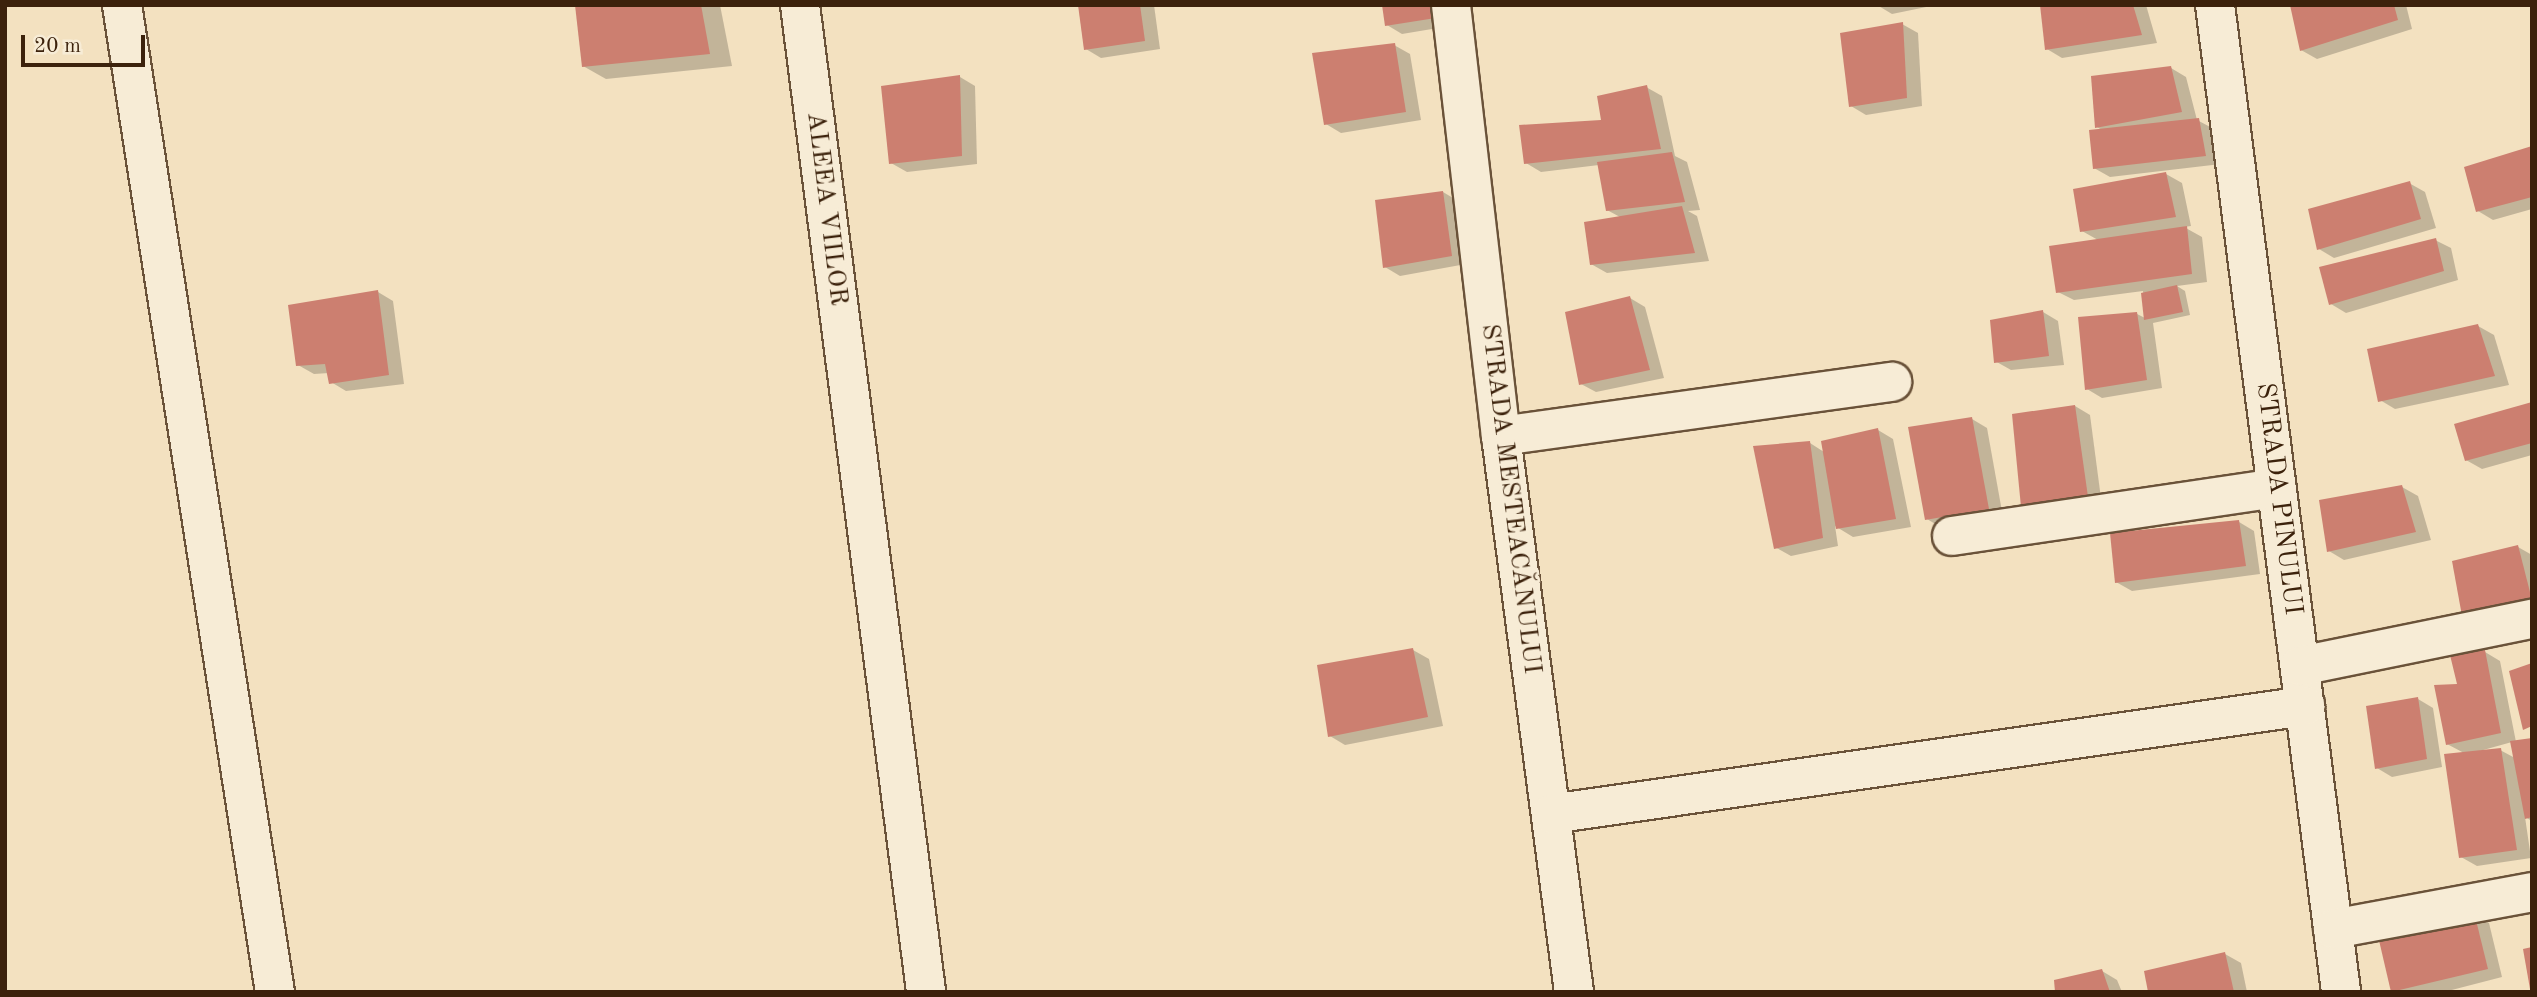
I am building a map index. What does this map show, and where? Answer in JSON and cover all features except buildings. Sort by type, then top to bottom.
[{"type":"street","points":[[122,5],[275,992]]},
{"type":"street","name":"ALEEA VIILOR","points":[[800,5],[926,992]]},
{"type":"street","name":"STRADA MESTEACĂNULUI","points":[[1451,5],[1501,436],[1574,992]]},
{"type":"street","name":"STRADA PINULUI","points":[[2215,5],[2341,992]]},
{"type":"street","points":[[1501,436],[1892,382]]},
{"type":"street","points":[[1952,536],[2276,488]]},
{"type":"street","points":[[2300,666],[2532,619]]},
{"type":"street","points":[[1551,814],[2305,706]]},
{"type":"street","points":[[2333,929],[2532,892]]}]
